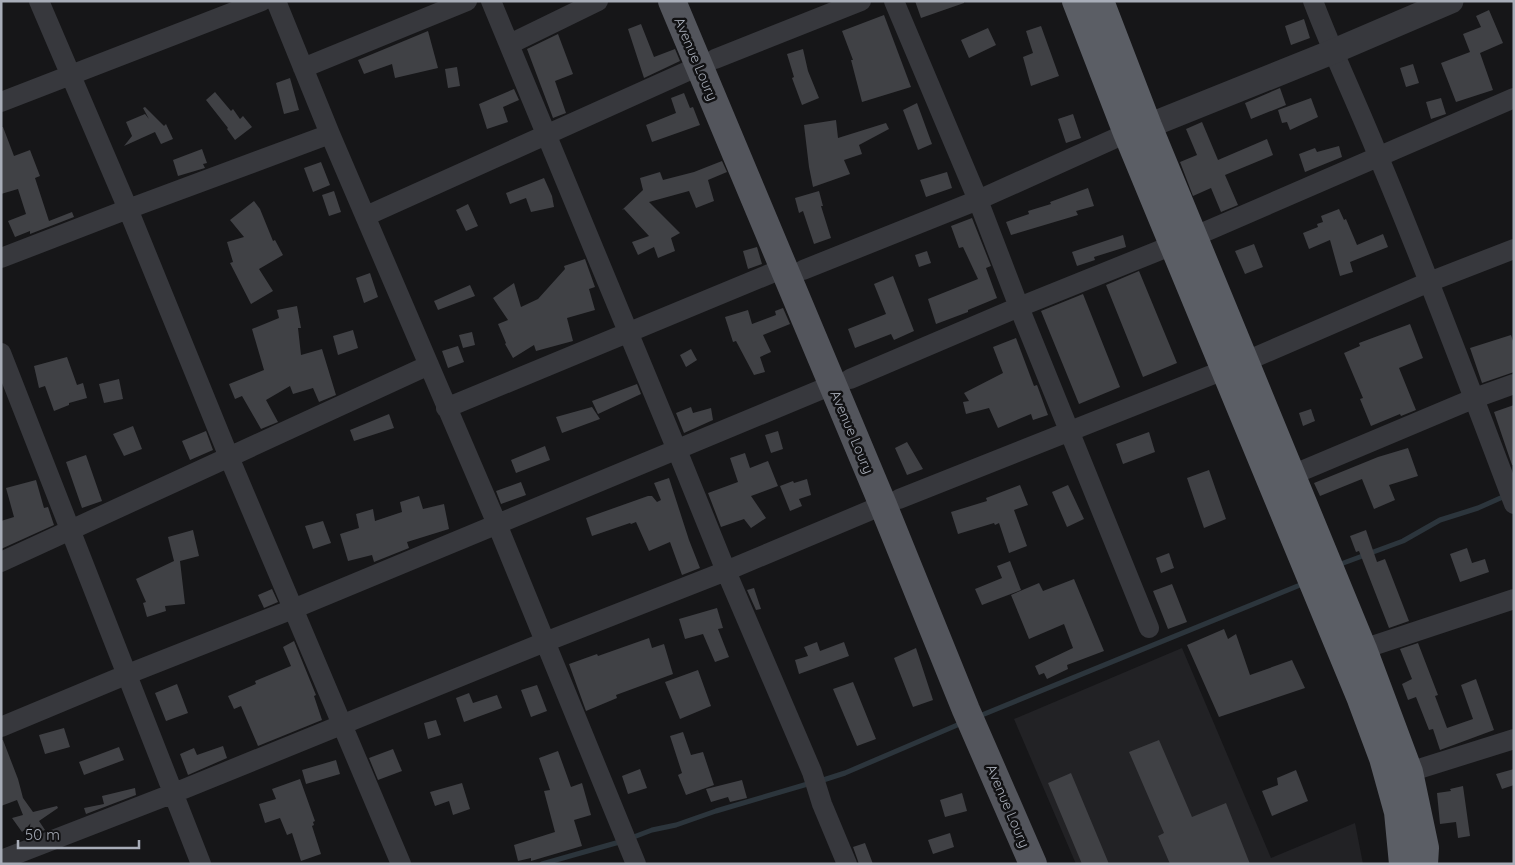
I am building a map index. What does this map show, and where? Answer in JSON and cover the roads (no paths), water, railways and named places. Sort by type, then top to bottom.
[{"type":"highway","points":[[1076,1],[1138,130],[1329,595],[1361,699],[1383,758],[1398,812],[1402,864]]},
{"type":"highway","points":[[1100,1],[1138,130]]},
{"type":"highway","points":[[1234,366],[1292,475],[1314,557]]},
{"type":"highway","points":[[1329,595],[1363,649],[1409,772],[1425,848],[1424,864]]},
{"type":"main road","name":"Avenue Loury","points":[[672,1],[707,63],[841,382],[978,715],[1033,864]]},
{"type":"main road","name":"Avenue Loury","points":[[692,1],[707,63]]},
{"type":"main road","name":"Avenue Loury","points":[[978,715],[1052,864]]},
{"type":"street","points":[[39,1],[69,75],[128,209],[228,457],[401,864]]},
{"type":"street","points":[[1,102],[262,1]]},
{"type":"street","points":[[276,1],[330,134],[496,524],[633,858]]},
{"type":"street","points":[[303,68],[467,1]]},
{"type":"street","points":[[491,1],[726,572],[812,772],[822,804],[846,864]]},
{"type":"street","points":[[510,44],[598,1]]},
{"type":"street","points":[[366,216],[546,133],[707,63],[861,1]]},
{"type":"street","points":[[894,1],[978,200],[1019,307],[1149,628]]},
{"type":"street","points":[[1313,1],[1332,52],[1379,156],[1475,398],[1514,503]]},
{"type":"street","points":[[446,408],[628,333],[978,200],[1138,130],[1332,52],[1451,1]]},
{"type":"street","points":[[1,727],[128,674],[294,609],[1019,307],[1183,241],[1514,98]]},
{"type":"street","points":[[1,258],[330,134]]},
{"type":"street","points":[[1,860],[174,793],[545,642],[726,572],[891,502],[1234,366],[1429,282],[1514,249]]},
{"type":"street","points":[[1,353],[201,864]]},
{"type":"street","points":[[1,562],[429,365]]},
{"type":"street","points":[[1292,475],[1475,398],[1514,384]]},
{"type":"street","points":[[1363,649],[1514,599]]},
{"type":"street","points":[[1409,772],[1514,739]]},
{"type":"waterway","points":[[1338,565],[1403,541],[1440,520],[1478,508],[1505,496]]},
{"type":"waterway","points":[[977,717],[1305,583]]},
{"type":"waterway","points":[[820,781],[845,773],[962,723]]},
{"type":"waterway","points":[[631,838],[652,830],[676,825],[811,783]]},
{"type":"waterway","points":[[542,864],[623,841]]}]
